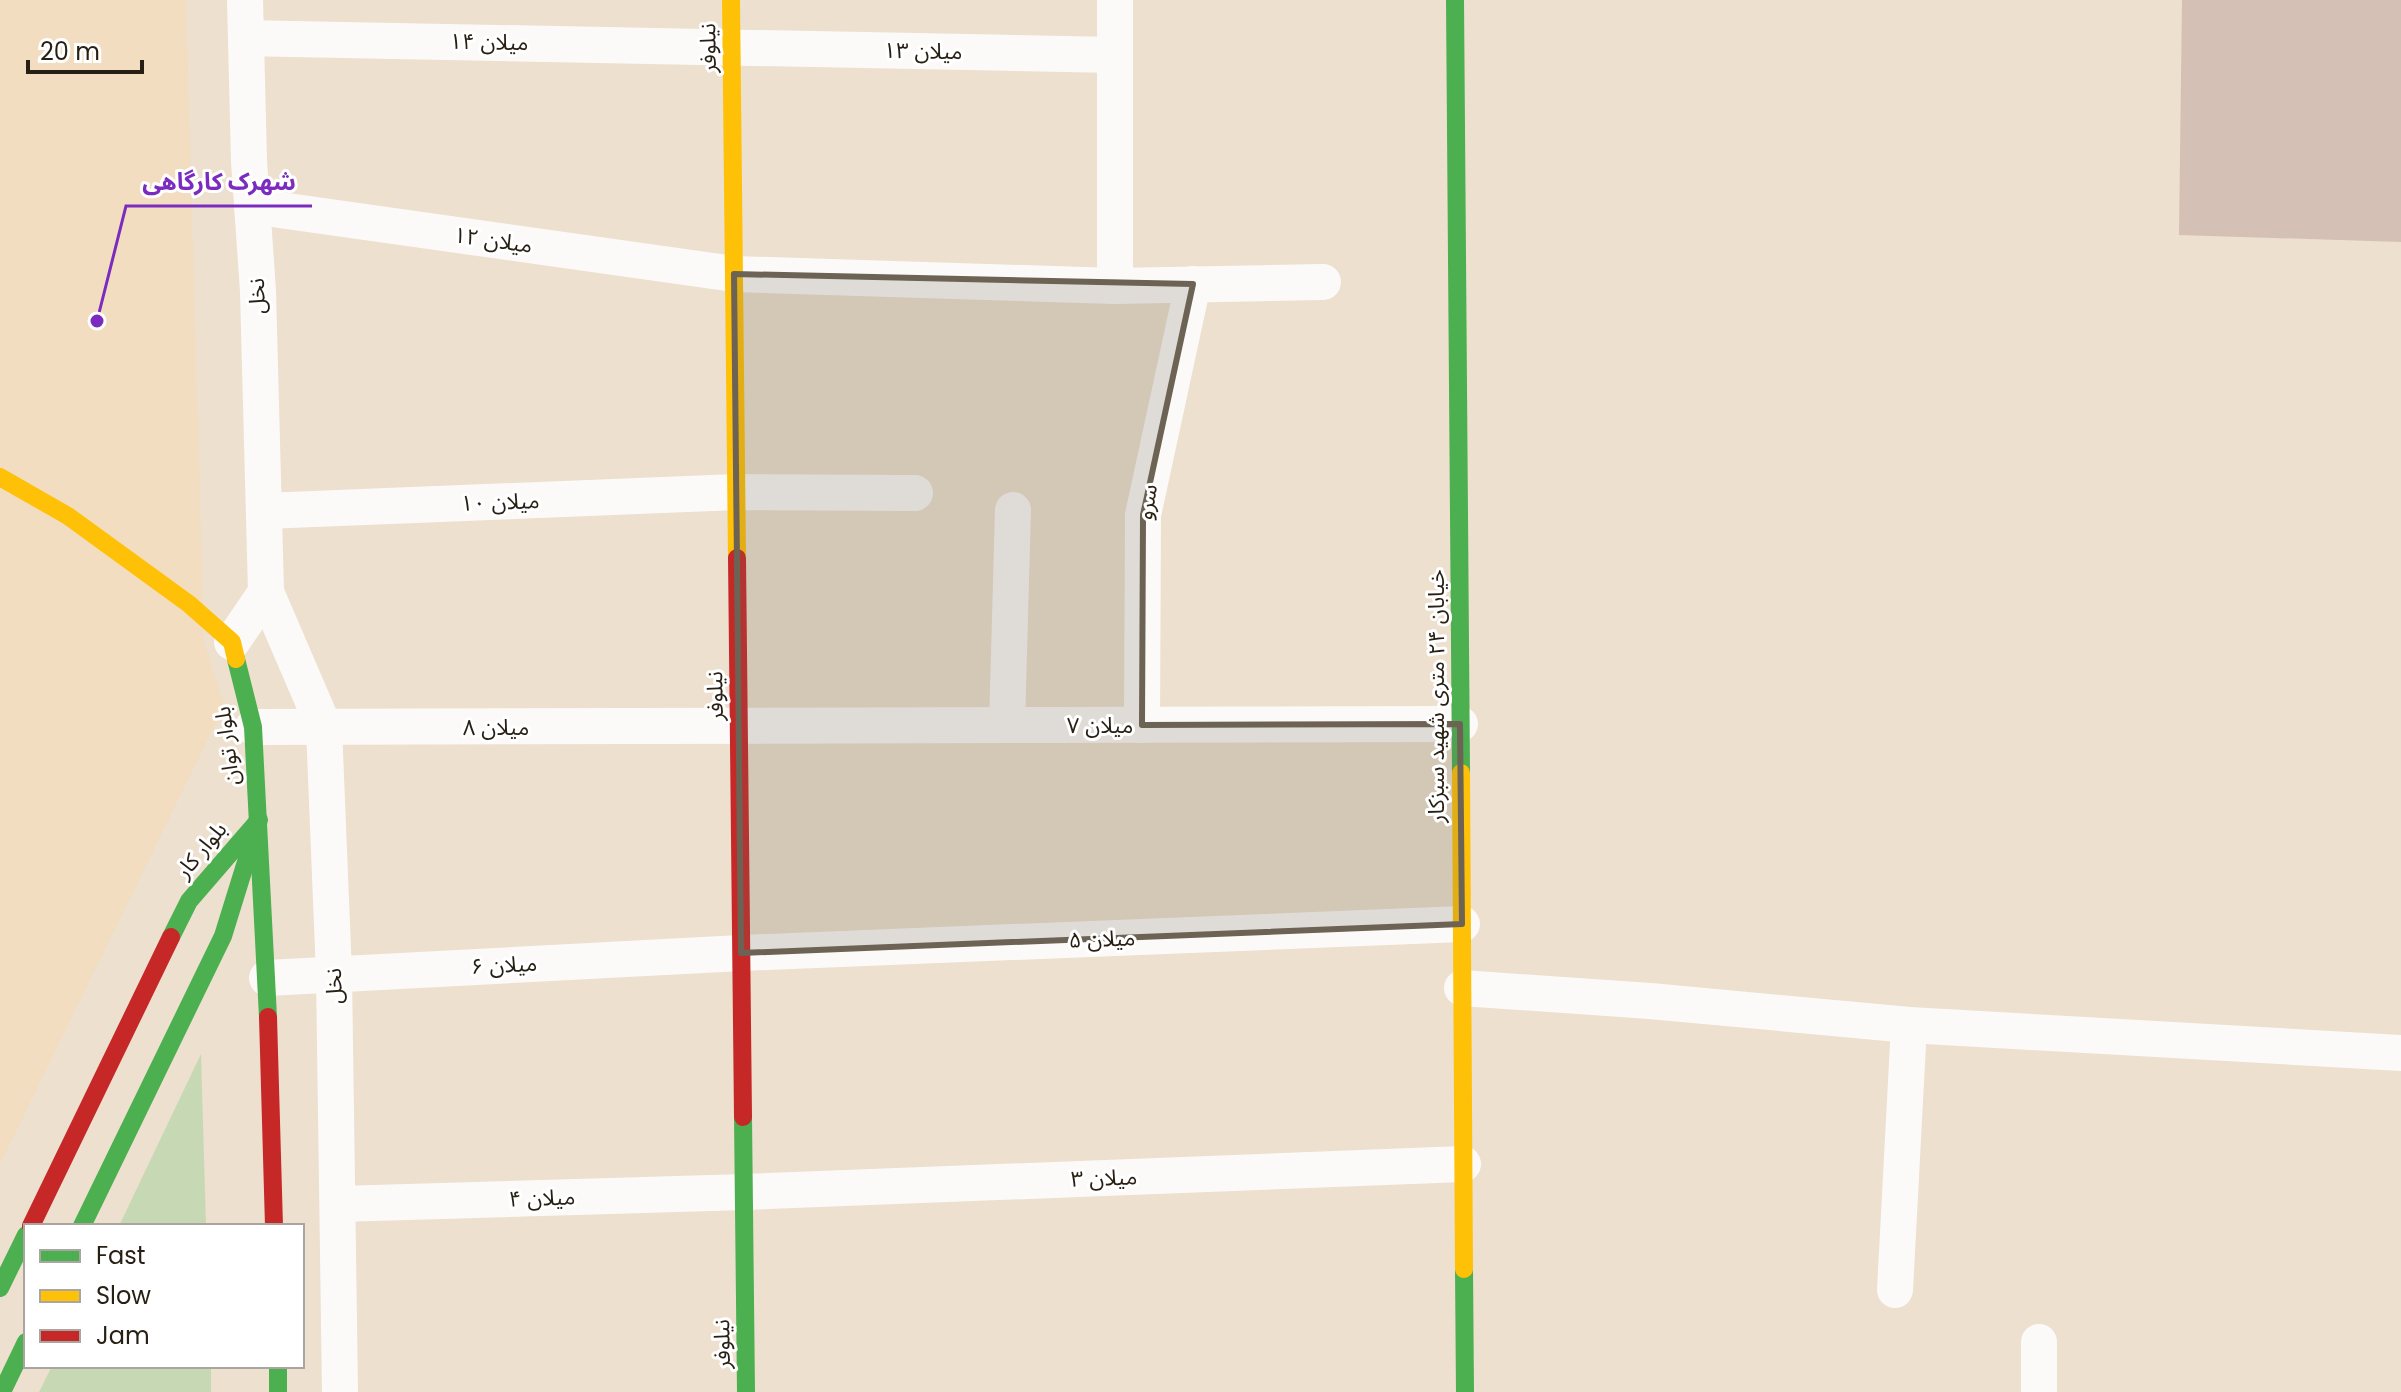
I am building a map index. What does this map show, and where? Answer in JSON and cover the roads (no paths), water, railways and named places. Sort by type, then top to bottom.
[{"type":"street","name":"نخل","points":[[245,0],[249,161],[258,291],[266,592],[324,727],[334,974],[340,1392]]},
{"type":"street","name":"نیلوفر","points":[[731,0],[746,1392]]},
{"type":"street","points":[[1115,0],[1115,286]]},
{"type":"street","name":"خیابان ۲۴ متری شهید سبزکار","points":[[1455,0],[1465,1392]]},
{"type":"street","name":"میلان ۱۴","points":[[246,38],[731,46]]},
{"type":"street","name":"میلان ۱۳","points":[[731,46],[1115,55]]},
{"type":"street","name":"میلان ۱۲","points":[[252,206],[734,274],[1115,286],[1323,282]]},
{"type":"street","name":"سرو","points":[[1142,725],[1143,515],[1193,284]]},
{"type":"street","points":[[0,477],[68,516],[189,604],[232,642],[266,592]]},
{"type":"street","name":"میلان ۱۰","points":[[264,511],[737,492],[915,493]]},
{"type":"street","points":[[1007,725],[1013,510]]},
{"type":"street","name":"بلوار توان","points":[[232,642],[253,727],[267,978],[274,1224]]},
{"type":"street","name":"میلان ۷","points":[[739,726],[1460,724]]},
{"type":"street","name":"میلان ۸","points":[[253,727],[739,726]]},
{"type":"street","name":"بلوار کار","points":[[33,1224],[75,1189],[146,1042],[189,901],[259,820]]},
{"type":"street","name":"بلوار کار","points":[[82,1224],[75,1189],[146,1042],[223,936],[259,820]]},
{"type":"street","name":"میلان ۵","points":[[741,953],[1462,924]]},
{"type":"street","name":"میلان ۶","points":[[267,978],[741,953]]},
{"type":"street","points":[[1462,988],[1650,1001],[1909,1025],[2401,1053]]},
{"type":"street","points":[[1895,1290],[1909,1025]]},
{"type":"street","name":"میلان ۳","points":[[745,1192],[1463,1164]]},
{"type":"street","name":"میلان ۴","points":[[339,1204],[745,1192]]},
{"type":"street","points":[[0,1288],[24,1239]]},
{"type":"street","points":[[2039,1342],[2039,1392]]},
{"type":"street","points":[[2,1392],[24,1346]]},
{"type":"street","points":[[278,1368],[278,1392]]},
{"type":"place","name":"شهرک کارگاهی","points":[[97,321]]}]
